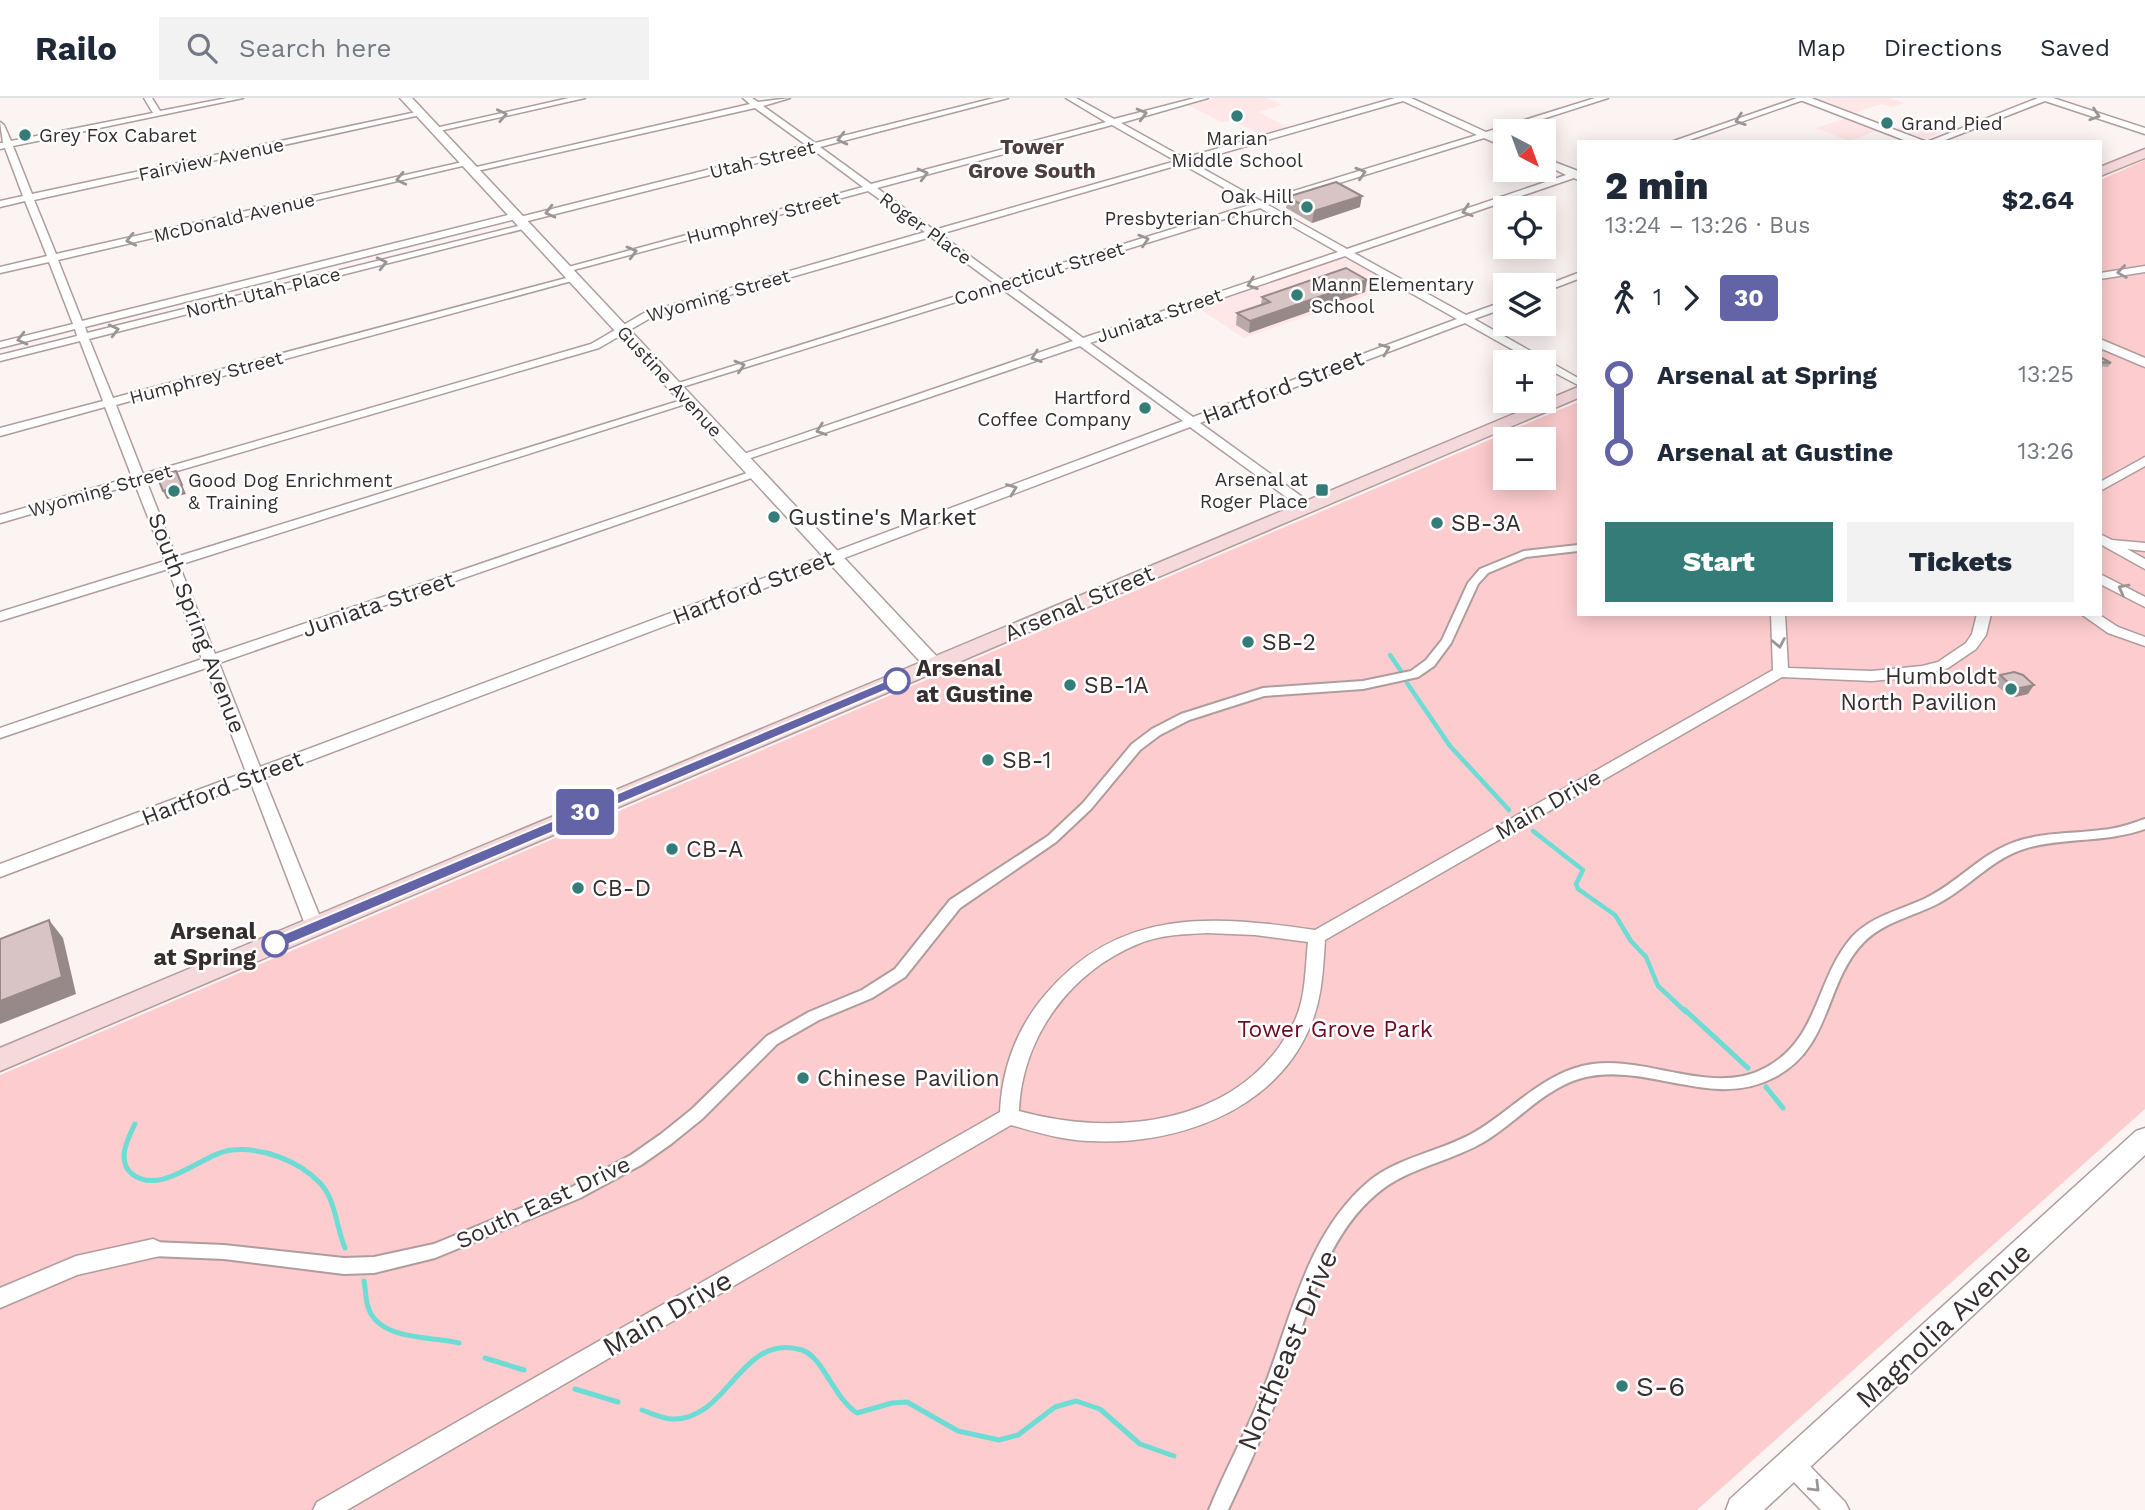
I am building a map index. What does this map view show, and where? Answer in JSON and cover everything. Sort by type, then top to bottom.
[{"type":"main road","points":[[2102,171],[2145,153]]},
{"type":"main road","name":"Arsenal Street","points":[[0,1060],[1577,392]]},
{"type":"street","points":[[148,98],[158,114]]},
{"type":"street","points":[[4,145],[239,98]]},
{"type":"street","name":"Gustine Avenue","points":[[406,98],[934,665]]},
{"type":"street","points":[[435,129],[581,98]]},
{"type":"street","name":"McDonald Avenue","points":[[0,270],[751,101],[786,98]]},
{"type":"street","name":"Utah Street","points":[[521,221],[1004,98]]},
{"type":"street","points":[[1070,98],[1577,381]]},
{"type":"street","name":"Humphrey Street","points":[[0,432],[870,188],[1204,98]]},
{"type":"street","points":[[1404,98],[1493,138]]},
{"type":"street","name":"Wyoming Street","points":[[0,519],[595,346],[630,322],[648,315],[1404,98]]},
{"type":"street","name":"Connecticut Street","points":[[675,386],[1604,98]]},
{"type":"street","points":[[1681,140],[1803,98],[1916,140]]},
{"type":"street","points":[[1936,140],[2045,98],[2145,131]]},
{"type":"street","name":"Roger Place","points":[[751,101],[1308,507]]},
{"type":"street","name":"Fairview Avenue","points":[[0,204],[422,114]]},
{"type":"street","name":"South Spring Avenue","points":[[0,125],[4,145],[54,258],[315,927]]},
{"type":"street","points":[[1556,166],[1577,175]]},
{"type":"street","name":"Juniata Street","points":[[741,457],[1577,175]]},
{"type":"street","name":"North Utah Place","points":[[0,358],[82,331],[521,221]]},
{"type":"street","points":[[2102,276],[2145,269]]},
{"type":"street","points":[[1556,284],[1577,276]]},
{"type":"street","name":"Hartford Street","points":[[0,871],[1493,308]]},
{"type":"street","points":[[0,345],[82,331]]},
{"type":"street","points":[[2102,344],[2145,363]]},
{"type":"street","points":[[0,617],[688,401]]},
{"type":"street","points":[[2102,486],[2145,461]]},
{"type":"street","name":"Juniata Street","points":[[0,733],[757,474]]},
{"type":"street","points":[[2102,539],[2145,547]]},
{"type":"street","points":[[2102,539],[2145,565]]},
{"type":"street","name":"South East Drive","points":[[0,1298],[76,1266],[153,1249],[224,1252],[344,1266],[374,1265],[435,1251],[587,1187],[636,1160],[686,1123],[772,1040],[814,1016],[867,994],[900,973],[955,904],[1052,839],[1087,806],[1136,747],[1156,732],[1185,717],[1263,692],[1363,685],[1414,674],[1430,663],[1447,641],[1473,583],[1483,571],[1524,554],[1577,548]]},
{"type":"street","points":[[2102,579],[2145,603]]},
{"type":"street","points":[[1777,616],[1782,663],[1780,671],[1872,676],[1922,671],[1942,665],[1971,646],[1979,635],[1984,616]]},
{"type":"street","points":[[2091,616],[2116,631],[2145,642]]},
{"type":"street","points":[[2116,631],[2145,634]]},
{"type":"street","name":"Main Drive","points":[[1317,937],[1780,671]]},
{"type":"street","name":"Northeast Drive","points":[[1218,1510],[1260,1419],[1302,1301],[1348,1214],[1377,1185],[1393,1174],[1482,1136],[1543,1091],[1582,1072],[1604,1067],[1626,1068],[1701,1083],[1737,1082],[1769,1074],[1801,1049],[1807,1041],[1818,1024],[1850,947],[1862,935],[1938,897],[2019,845],[2053,838],[2112,834],[2145,824]]},
{"type":"street","points":[[1207,926],[1255,928],[1317,937],[1312,997],[1300,1031],[1278,1065],[1241,1099],[1205,1115],[1169,1126],[1124,1132],[1080,1132],[1037,1126],[1009,1115],[1008,1097],[1023,1047],[1042,1009],[1071,978],[1102,955],[1133,939],[1171,929],[1207,926]]},
{"type":"street","name":"Main Drive","points":[[325,1510],[1009,1115]]},
{"type":"street","name":"Magnolia Avenue","points":[[1741,1510],[2145,1139]]},
{"type":"street","points":[[1792,1464],[1837,1510]]},
{"type":"shaded area","name":"Marian Middle School","points":[[1214,98],[1267,98],[1282,105],[1259,112],[1289,128],[1262,135],[1231,120],[1221,122],[1188,105]]},
{"type":"shaded area","points":[[1813,98],[1890,98],[1904,103],[1893,107],[1882,104],[1853,113]]},
{"type":"shaded area","points":[[1846,118],[1879,130],[1847,140],[1816,128]]},
{"type":"shaded area","points":[[1924,118],[1953,129],[1925,138],[1895,129]]},
{"type":"shaded area","name":"Mann Elementary School","points":[[1341,258],[1355,261],[1397,285],[1244,338],[1195,306]]},
{"type":"green space","name":"Tower Grove Park","points":[[2145,160],[2145,1109],[1697,1510],[0,1510],[0,1075],[1493,438],[1493,490],[1556,490],[1556,427],[1519,427],[1577,402],[1577,616],[2102,616],[2102,179]]},
{"type":"building","points":[[1336,182],[1362,196],[1314,211],[1287,197]]},
{"type":"building","points":[[1346,268],[1367,280],[1250,321],[1237,313],[1270,302],[1262,297]]},
{"type":"building","points":[[176,471],[182,485],[163,491],[157,476]]},
{"type":"building","points":[[2014,672],[2023,675],[2034,685],[2020,688],[2011,685],[2000,675]]},
{"type":"building","points":[[49,920],[62,977],[0,1001],[0,939]]},
{"type":"waterway","points":[[1390,655],[1401,671]]},
{"type":"waterway","points":[[1407,683],[1450,746],[1509,810]]},
{"type":"waterway","points":[[1533,831],[1583,870],[1576,884],[1578,889],[1615,915],[1631,941],[1646,957],[1658,986],[1686,1012]]},
{"type":"waterway","points":[[1685,1010],[1748,1068]]},
{"type":"waterway","points":[[1766,1087],[1783,1108]]},
{"type":"waterway","points":[[135,1124],[125,1149],[125,1163],[132,1174],[144,1180],[169,1177],[208,1158],[232,1150],[268,1153],[302,1168],[320,1183],[329,1197],[345,1248]]},
{"type":"waterway","points":[[364,1281],[369,1310],[378,1323],[411,1336],[459,1343]]},
{"type":"waterway","points":[[642,1410],[669,1419],[692,1416],[708,1406],[749,1364],[764,1353],[781,1348],[802,1350],[809,1354],[841,1397],[857,1413],[892,1403],[907,1402],[958,1431],[999,1440],[1018,1435],[1055,1407],[1076,1401],[1100,1409],[1140,1444],[1174,1456]]},
{"type":"waterway","points":[[485,1358],[524,1370]]},
{"type":"waterway","points":[[575,1389],[618,1402]]},
{"type":"bus line","name":"30","points":[[275,944],[897,681]]},
{"type":"place","name":"Marian Middle School","points":[[1237,116]]},
{"type":"place","name":"Grand Pied","points":[[1887,123]]},
{"type":"place","name":"Grey Fox Cabaret","points":[[25,135]]},
{"type":"place","name":"Oak Hill Presbyterian Church","points":[[1307,207]]},
{"type":"place","name":"Mann Elementary School","points":[[1297,295]]},
{"type":"place","name":"Hartford Coffee Company","points":[[1145,408]]},
{"type":"place","name":"Arsenal at Roger Place","points":[[1322,490]]},
{"type":"place","name":"Good Dog Enrichment & Training","points":[[174,491]]},
{"type":"place","name":"Gustine's Market","points":[[774,517]]},
{"type":"place","name":"SB-3A","points":[[1437,523]]},
{"type":"place","name":"SB-2","points":[[1248,642]]},
{"type":"place","name":"Arsenal at Gustine","points":[[897,681]]},
{"type":"place","name":"SB-1A","points":[[1070,685]]},
{"type":"place","name":"Humboldt North Pavilion","points":[[2011,689]]},
{"type":"place","name":"SB-1","points":[[988,760]]},
{"type":"place","name":"CB-A","points":[[672,849]]},
{"type":"place","name":"CB-D","points":[[578,888]]},
{"type":"place","name":"Arsenal at Spring","points":[[275,944]]},
{"type":"place","name":"Chinese Pavilion","points":[[803,1078]]},
{"type":"place","name":"S-6","points":[[1622,1386]]},
{"type":"district","name":"Tower Grove South","points":[[1032,159]]}]
